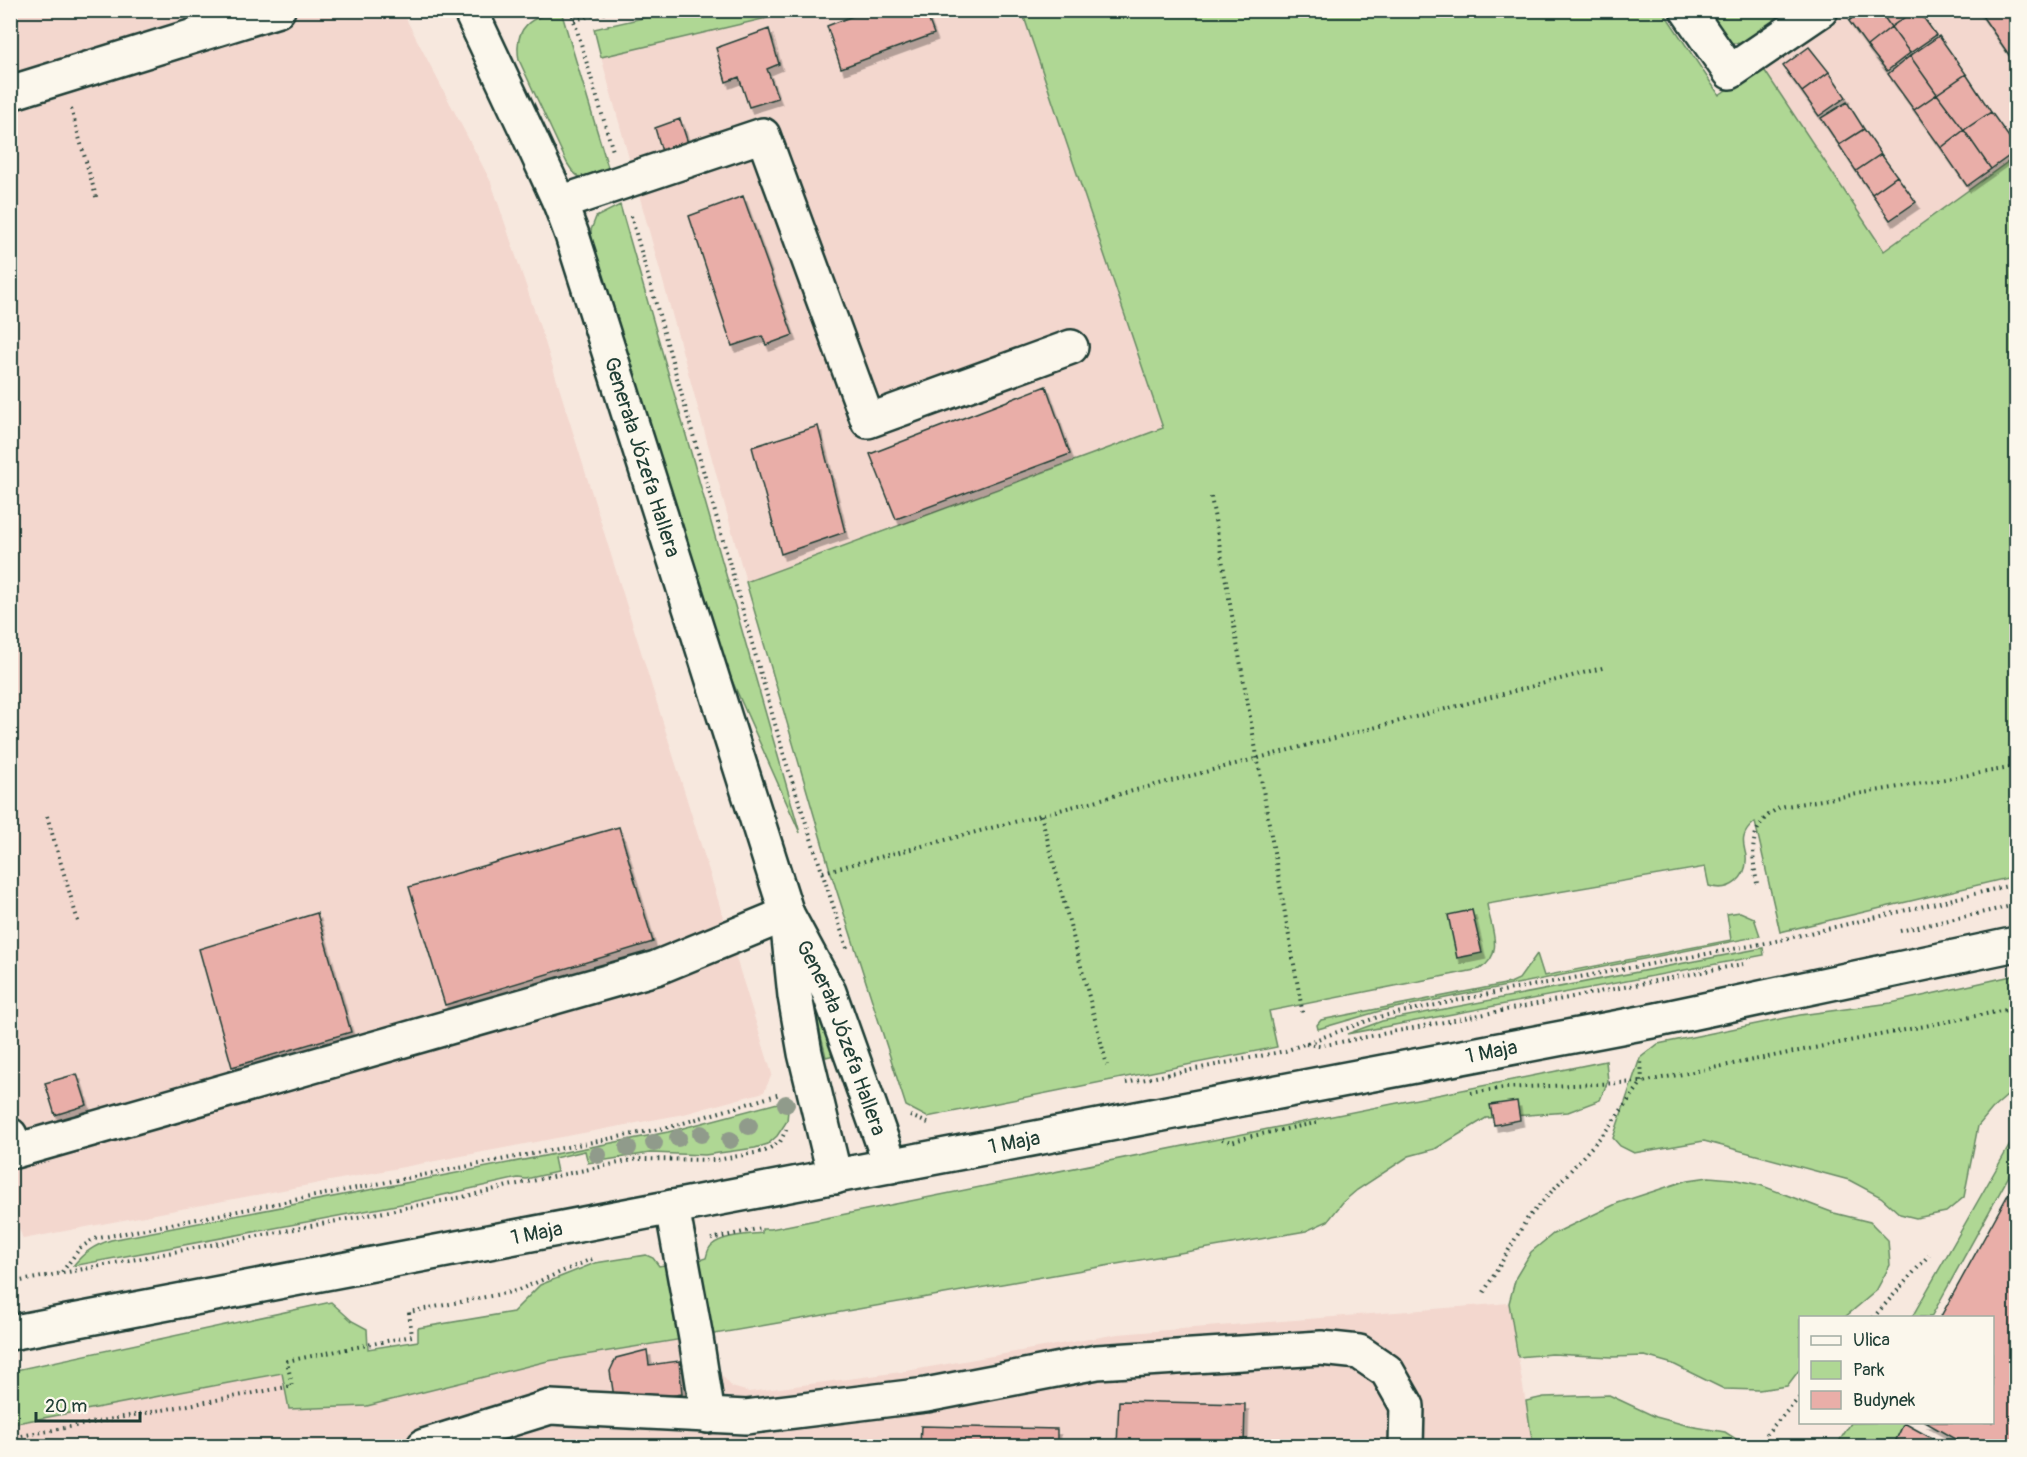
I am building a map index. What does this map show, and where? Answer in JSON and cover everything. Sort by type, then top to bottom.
[{"type":"street","points":[[10,93],[278,10]]},
{"type":"street","points":[[1687,10],[1730,72],[1821,10]]},
{"type":"street","name":"Generała Józefa Hallera","points":[[479,12],[560,203],[575,246],[787,914],[829,992],[891,1166]]},
{"type":"street","points":[[560,203],[763,135],[868,421],[1071,347]]},
{"type":"street","points":[[10,1135],[15,1151],[656,968],[787,914]]},
{"type":"street","name":"Generała Józefa Hallera","points":[[787,914],[795,996],[805,1053],[835,1178]]},
{"type":"street","name":"1 Maja","points":[[10,1334],[1638,1023],[2016,944]]},
{"type":"street","points":[[672,1207],[708,1416]]},
{"type":"street","points":[[424,1446],[550,1407],[746,1418],[926,1395],[1097,1362],[1321,1348],[1359,1352],[1387,1371],[1407,1406],[1406,1446]]},
{"type":"path","points":[[572,10],[785,759],[848,952]]},
{"type":"path","points":[[574,20],[615,10]]},
{"type":"path","points":[[70,105],[97,200]]},
{"type":"path","points":[[1210,497],[1303,1016]]},
{"type":"path","points":[[823,872],[1606,667]]},
{"type":"path","points":[[1757,884],[1753,863],[1754,839],[1760,822],[1781,807],[2016,766]]},
{"type":"path","points":[[1041,815],[1107,1065]]},
{"type":"path","points":[[47,816],[79,925]]},
{"type":"path","points":[[1123,1084],[1286,1051],[1377,1017],[1508,990],[1772,942],[2016,884]]},
{"type":"path","points":[[1890,933],[2016,905]]},
{"type":"path","points":[[1305,1044],[1320,1046],[1753,962]]},
{"type":"path","points":[[1642,1082],[2016,1008]]},
{"type":"path","points":[[1484,1292],[1527,1219],[1605,1132],[1642,1082],[1638,1023]]},
{"type":"path","points":[[61,1272],[80,1248],[94,1239],[670,1127],[789,1091]]},
{"type":"path","points":[[906,1112],[927,1123],[938,1121]]},
{"type":"path","points":[[10,1283],[463,1197],[638,1159],[705,1161],[736,1157]]},
{"type":"path","points":[[681,1258],[701,1255],[712,1238],[749,1231]]},
{"type":"path","points":[[1874,1316],[1929,1255]]},
{"type":"path","points":[[10,1438],[292,1386],[287,1361],[412,1335],[409,1312],[516,1291],[593,1259]]},
{"type":"path","points":[[1762,1446],[1767,1434],[1799,1398]]},
{"type":"shaded area","points":[[10,11],[402,11],[491,182],[545,342],[772,1074],[764,1092],[684,1114],[23,1239],[10,1205]]},
{"type":"shaded area","points":[[797,11],[1022,11],[1163,428],[746,582],[601,57]]},
{"type":"shaded area","points":[[1840,11],[2016,11],[2016,156],[1884,251],[1761,65]]},
{"type":"shaded area","points":[[1509,1303],[1533,1446],[11,1446],[11,1424],[282,1373],[284,1388],[548,1361],[709,1335],[720,1373],[732,1387],[749,1392],[901,1372],[1118,1334]]},
{"type":"green space","points":[[561,11],[610,174],[591,179],[576,175],[567,163],[519,60],[519,39],[527,25],[541,16]]},
{"type":"green space","points":[[674,11],[797,11],[601,57],[594,29]]},
{"type":"green space","points":[[1022,11],[1663,11],[1719,95],[1761,65],[1884,251],[2016,156],[2016,876],[1780,932],[1755,822],[1743,839],[1746,856],[1744,871],[1736,882],[1730,885],[1717,888],[1709,886],[1705,867],[1487,904],[1494,947],[1488,963],[1480,969],[1269,1011],[1277,1047],[927,1117],[906,1106],[830,870],[746,582],[1163,428]]},
{"type":"green space","points":[[1705,11],[1801,11],[1752,45],[1726,42]]},
{"type":"green space","points":[[620,205],[800,833],[730,676],[592,245],[591,230],[596,217]]},
{"type":"green space","points":[[1740,912],[1754,918],[1760,936],[1380,1011],[1318,1029],[1317,1025],[1321,1020],[1510,983],[1519,979],[1537,954],[1544,976],[1731,940],[1727,914]]},
{"type":"green space","points":[[1763,948],[1764,955],[1347,1034],[1382,1021]]},
{"type":"green space","points":[[2016,975],[2016,1088],[1992,1109],[1978,1126],[1964,1197],[1946,1212],[1916,1218],[1900,1214],[1881,1197],[1849,1180],[1704,1141],[1634,1153],[1620,1146],[1613,1138],[1640,1058],[1658,1044],[1800,1015],[1891,1003]]},
{"type":"green space","points":[[808,982],[834,1055],[826,1057]]},
{"type":"green space","points":[[1606,1061],[1608,1081],[1600,1100],[1568,1112],[1486,1118],[1435,1149],[1409,1156],[1357,1190],[1343,1202],[1328,1221],[1306,1231],[709,1335],[696,1261],[706,1258],[711,1246],[723,1239],[762,1233],[762,1229]]},
{"type":"green space","points":[[789,1100],[787,1121],[777,1136],[768,1144],[755,1148],[705,1155],[650,1153],[588,1163],[585,1151],[554,1158],[557,1172],[526,1179],[518,1178],[412,1202],[73,1266],[90,1250],[111,1240],[668,1132]]},
{"type":"green space","points":[[2016,1134],[2016,1163],[1932,1316],[1913,1316]]},
{"type":"green space","points":[[1709,1177],[1760,1185],[1834,1213],[1870,1222],[1888,1240],[1890,1265],[1876,1291],[1846,1316],[1799,1316],[1799,1370],[1787,1386],[1759,1390],[1724,1389],[1673,1364],[1645,1356],[1552,1354],[1518,1357],[1509,1303],[1516,1277],[1531,1252],[1553,1234],[1618,1203],[1688,1180]]},
{"type":"green space","points":[[646,1255],[653,1258],[659,1266],[670,1264],[683,1339],[548,1361],[367,1406],[289,1409],[282,1373],[11,1424],[11,1371],[331,1302],[352,1321],[367,1329],[368,1349],[418,1341],[418,1328],[513,1312],[540,1285],[595,1263]]},
{"type":"green space","points":[[1609,1395],[1656,1417],[1725,1432],[1744,1444],[1743,1446],[1533,1446],[1526,1401],[1544,1397]]},
{"type":"green space","points":[[1850,1424],[1904,1424],[1896,1440],[1908,1446],[1836,1446]]},
{"type":"building","points":[[868,10],[925,10],[934,34],[841,68],[827,26]]},
{"type":"building","points":[[1862,10],[1879,10],[1891,27],[1867,46],[1849,21]]},
{"type":"building","points":[[1879,10],[1915,10],[1891,27]]},
{"type":"building","points":[[1918,10],[1936,35],[1910,53],[1891,27]]},
{"type":"building","points":[[1978,10],[2016,12],[2016,65]]},
{"type":"building","points":[[1891,27],[1910,53],[1887,71],[1867,46]]},
{"type":"building","points":[[769,29],[779,64],[767,69],[778,98],[749,107],[739,77],[726,82],[716,48]]},
{"type":"building","points":[[1939,36],[1966,74],[1937,94],[1910,56]]},
{"type":"building","points":[[1809,47],[1829,72],[1802,92],[1783,66]]},
{"type":"building","points":[[1910,56],[1937,94],[1914,110],[1888,74]]},
{"type":"building","points":[[1829,72],[1846,97],[1819,116],[1802,92]]},
{"type":"building","points":[[1966,74],[1991,112],[1964,130],[1937,94]]},
{"type":"building","points":[[1937,94],[1964,130],[1941,148],[1914,110]]},
{"type":"building","points":[[1847,102],[1864,129],[1839,145],[1821,118]]},
{"type":"building","points":[[1991,112],[2016,147],[2016,151],[1991,169],[1964,130]]},
{"type":"building","points":[[680,119],[689,146],[663,155],[655,128]]},
{"type":"building","points":[[1864,129],[1881,154],[1856,171],[1839,145]]},
{"type":"building","points":[[1964,130],[1991,169],[1967,186],[1941,148]]},
{"type":"building","points":[[1881,154],[1897,176],[1872,194],[1856,171]]},
{"type":"building","points":[[1897,176],[1916,202],[1890,220],[1872,194]]},
{"type":"building","points":[[743,196],[793,335],[766,345],[762,336],[732,346],[689,216]]},
{"type":"building","points":[[1046,386],[1070,454],[896,519],[870,454]]},
{"type":"building","points":[[818,426],[845,532],[781,554],[752,447]]},
{"type":"building","points":[[619,827],[653,942],[445,1005],[409,887]]},
{"type":"building","points":[[1472,910],[1482,953],[1457,958],[1448,915]]},
{"type":"building","points":[[317,913],[351,1032],[232,1067],[199,949]]},
{"type":"building","points":[[77,1074],[87,1105],[55,1115],[45,1083]]},
{"type":"building","points":[[1517,1101],[1520,1120],[1494,1125],[1490,1105]]},
{"type":"building","points":[[2016,1180],[2016,1436],[2010,1446],[1967,1446],[1928,1424],[1994,1424],[1994,1316],[1941,1316]]},
{"type":"building","points":[[647,1350],[649,1365],[679,1361],[682,1394],[615,1404],[610,1371],[616,1358]]},
{"type":"building","points":[[1119,1401],[1245,1404],[1244,1446],[1117,1446]]},
{"type":"building","points":[[1904,1424],[1906,1424],[1946,1446],[1908,1446],[1896,1440]]},
{"type":"building","points":[[921,1426],[1057,1429],[1057,1446],[920,1446]]}]
